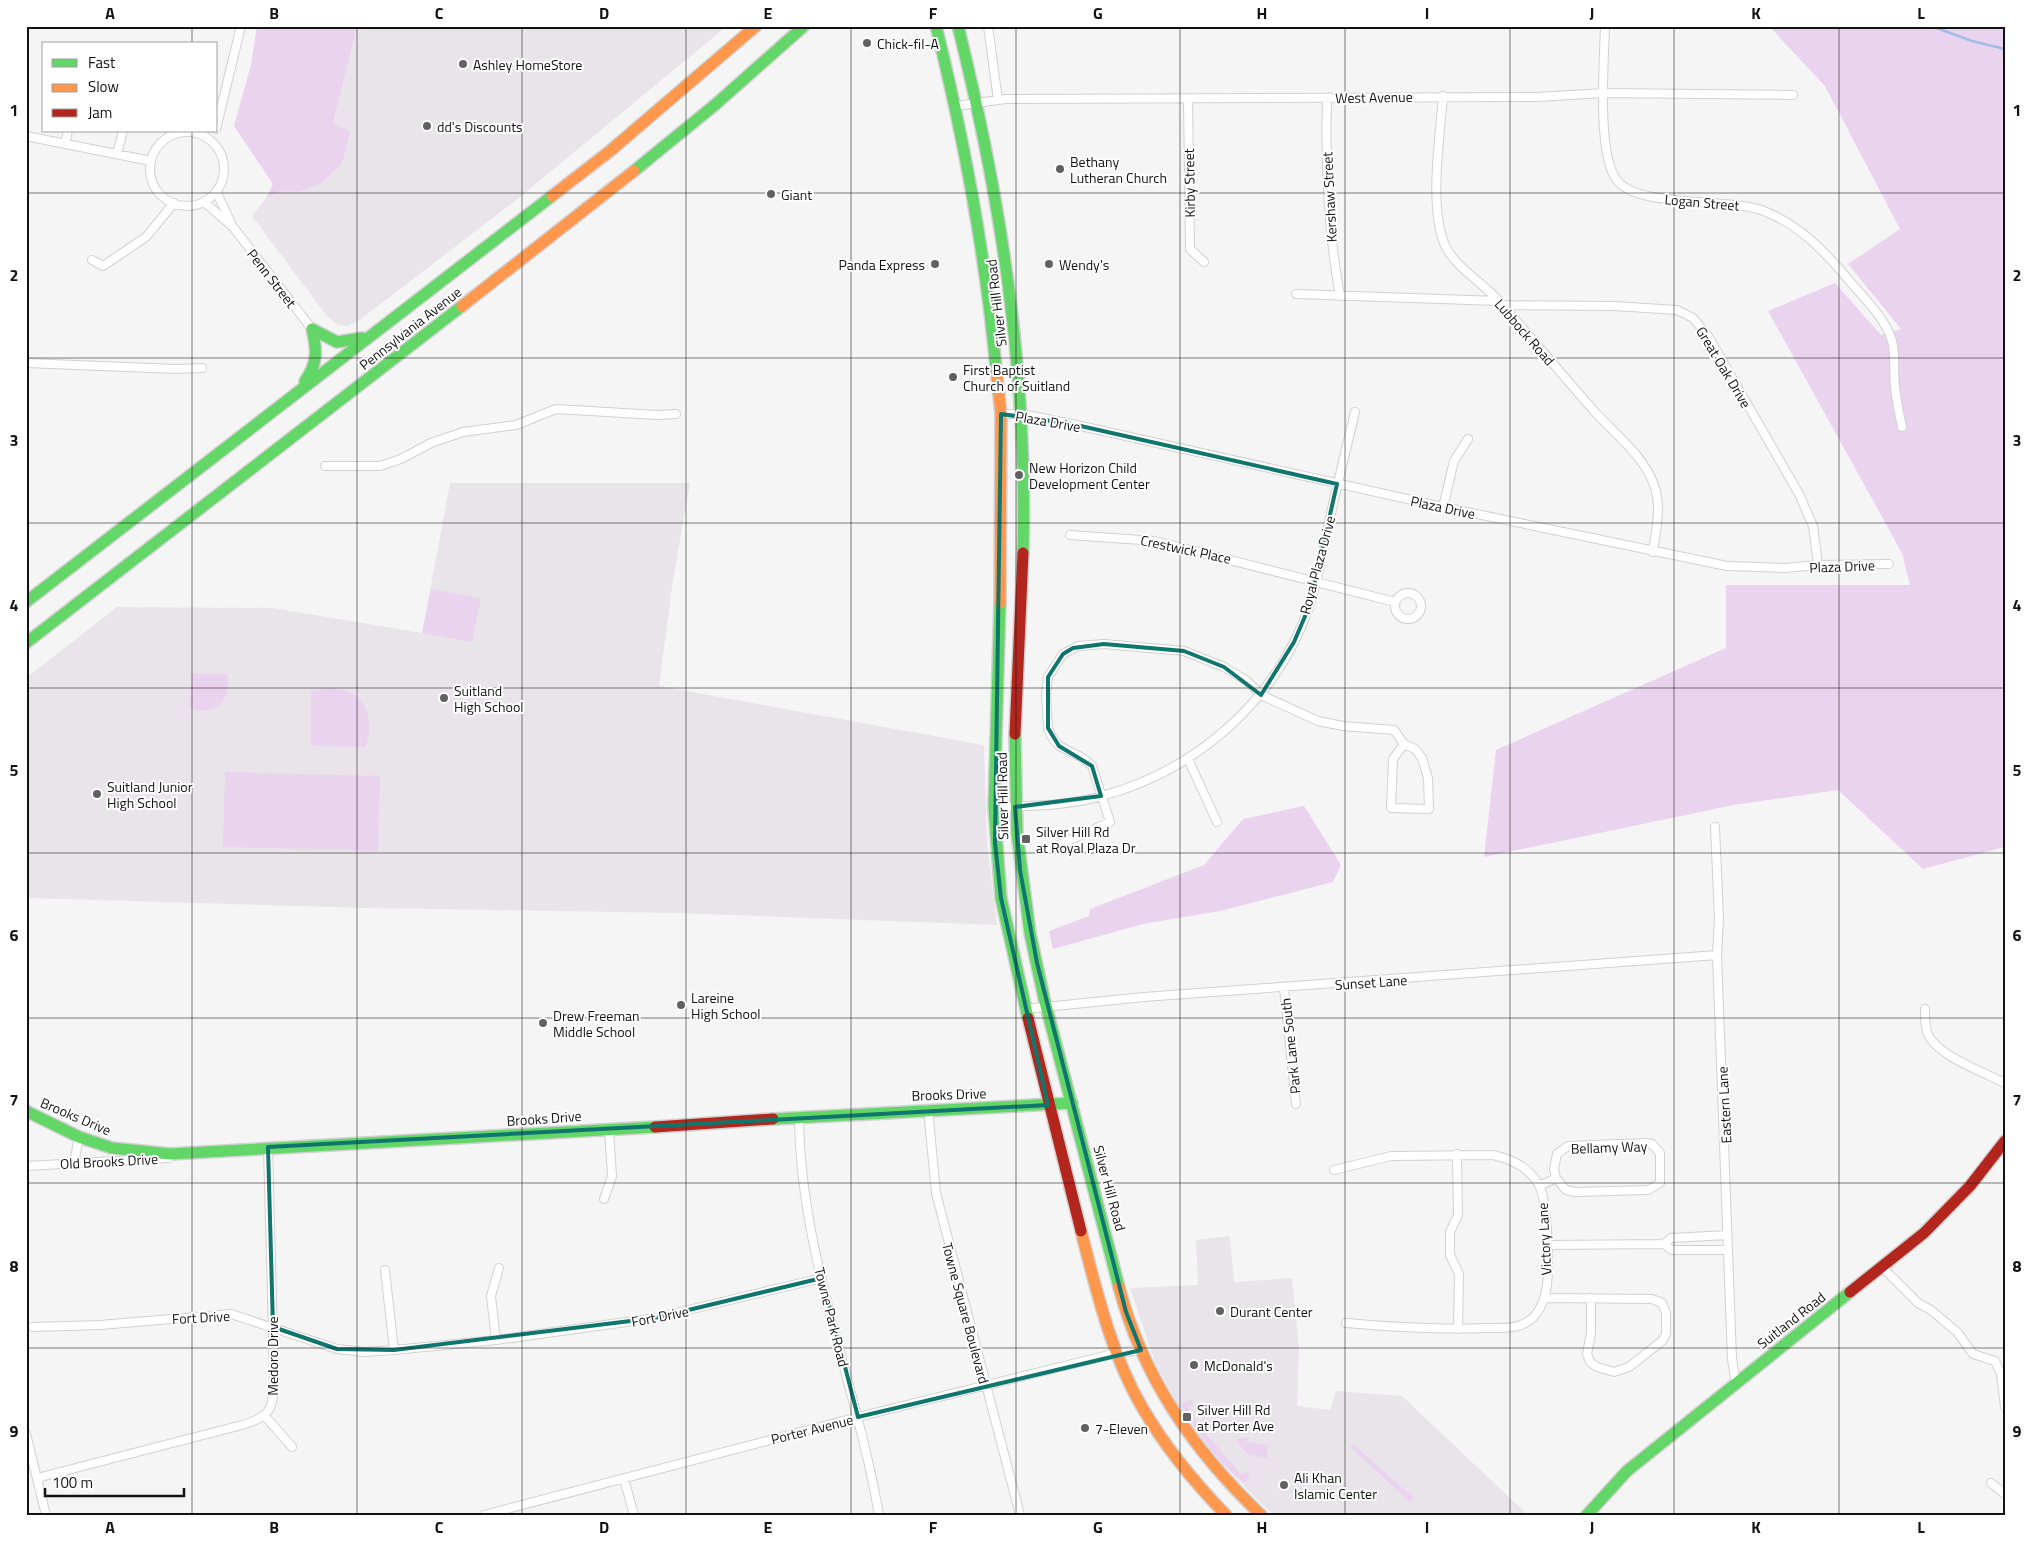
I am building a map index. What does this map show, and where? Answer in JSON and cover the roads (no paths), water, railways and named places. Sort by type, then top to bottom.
[{"type":"main road","name":"Pennsylvania Avenue","points":[[26,602],[610,151],[756,26]]},
{"type":"main road","name":"Pennsylvania Avenue","points":[[26,643],[613,189],[716,104],[804,26]]},
{"type":"main road","name":"Silver Hill Road","points":[[936,26],[972,182],[986,273],[1001,414],[1002,544],[994,807],[1001,898],[1048,1105],[1086,1254],[1116,1353],[1141,1406],[1165,1444],[1195,1483],[1226,1515]]},
{"type":"main road","name":"Silver Hill Road","points":[[958,26],[977,102],[1006,264],[1022,414],[1023,560],[1015,806],[1023,894],[1047,1007],[1126,1312],[1157,1386],[1182,1428],[1210,1464],[1260,1515]]},
{"type":"main road","points":[[312,329],[341,343],[371,336]]},
{"type":"main road","points":[[294,394],[317,361],[318,352],[312,329]]},
{"type":"main road","name":"Brooks Drive","points":[[26,1111],[79,1137],[125,1151],[192,1153],[928,1109],[1072,1103]]},
{"type":"main road","name":"Suitland Road","points":[[1587,1515],[1627,1472],[1943,1216],[1992,1160],[2005,1141]]},
{"type":"street","points":[[219,105],[230,79],[241,26]]},
{"type":"street","points":[[988,26],[998,100]]},
{"type":"street","name":"Logan Street","points":[[1605,26],[1603,94],[1607,157],[1613,175],[1619,184],[1653,198],[1742,204],[1765,211],[1805,234],[1834,262],[1876,314],[1892,339],[1894,350],[1894,386],[1902,427]]},
{"type":"street","name":"West Avenue","points":[[956,106],[998,100],[1522,97],[1603,94],[1793,95]]},
{"type":"street","name":"Lubbock Road","points":[[1443,96],[1437,210],[1445,246],[1454,258],[1500,303],[1545,356],[1632,450],[1646,469],[1654,484],[1658,500],[1653,552]]},
{"type":"street","name":"Kershaw Street","points":[[1327,98],[1328,206],[1332,255],[1340,296]]},
{"type":"street","name":"Kirby Street","points":[[1188,99],[1190,249],[1204,262]]},
{"type":"street","points":[[66,144],[68,132]]},
{"type":"street","points":[[117,154],[123,132]]},
{"type":"street","points":[[183,132],[199,132],[214,144],[222,158],[223,170],[222,181],[216,191],[204,202],[188,206],[174,203],[164,198],[154,186],[151,175],[151,161],[156,150],[168,138],[183,132]]},
{"type":"street","points":[[214,144],[216,132]]},
{"type":"street","points":[[26,136],[151,161]]},
{"type":"street","name":"Penn Street","points":[[216,191],[232,227]]},
{"type":"street","name":"Penn Street","points":[[204,202],[232,227],[312,329]]},
{"type":"street","points":[[92,260],[103,266],[146,237],[174,203]]},
{"type":"street","name":"Great Oak Drive","points":[[1296,294],[1614,306],[1683,311],[1693,318],[1708,336],[1800,494],[1813,526],[1818,565]]},
{"type":"street","points":[[26,363],[176,369],[202,368]]},
{"type":"street","points":[[326,466],[380,466],[401,460],[431,443],[463,432],[516,425],[556,409],[657,415],[676,414]]},
{"type":"street","name":"Royal Plaza Drive","points":[[994,807],[1101,796],[1146,780],[1188,759],[1217,738],[1261,695],[1294,642],[1308,607],[1355,412]]},
{"type":"street","name":"Plaza Drive","points":[[1001,414],[1022,414],[1443,507],[1728,566],[1785,568],[1818,565],[1889,564]]},
{"type":"street","points":[[1443,507],[1454,462],[1468,439]]},
{"type":"street","name":"Crestwick Place","points":[[1070,535],[1155,541],[1316,580],[1395,602]]},
{"type":"street","points":[[1050,849],[1110,822],[1092,766],[1059,746],[1051,736],[1048,728],[1046,695],[1048,677],[1066,651],[1088,644],[1155,646],[1184,651],[1224,667],[1247,681],[1261,695],[1326,724],[1394,730],[1404,744],[1415,749],[1425,765],[1429,787],[1429,809],[1391,808],[1393,759],[1404,744]]},
{"type":"street","points":[[1188,759],[1217,822]]},
{"type":"street","name":"Eastern Lane","points":[[1715,827],[1719,918],[1717,955],[1732,1360],[1736,1384]]},
{"type":"street","name":"Sunset Lane","points":[[1025,1009],[1144,997],[1717,955]]},
{"type":"street","name":"Park Lane South","points":[[1284,988],[1296,1104]]},
{"type":"street","points":[[1925,1009],[1927,1032],[1934,1044],[1948,1054],[2005,1083]]},
{"type":"street","name":"Towne Square Boulevard","points":[[928,1109],[936,1193],[1020,1515]]},
{"type":"street","name":"Towne Park Road","points":[[799,1117],[803,1193],[822,1278],[858,1417],[879,1515]]},
{"type":"street","points":[[604,1198],[612,1176],[609,1129]]},
{"type":"street","points":[[74,1163],[79,1137]]},
{"type":"street","name":"Bellamy Way","points":[[1646,1143],[1652,1144],[1660,1153],[1660,1183],[1648,1190],[1576,1192],[1566,1190],[1556,1178],[1554,1169],[1557,1154],[1568,1146],[1646,1143]]},
{"type":"street","name":"Medoro Drive","points":[[37,1478],[242,1425],[265,1416],[273,1401],[268,1147]]},
{"type":"street","name":"Old Brooks Drive","points":[[26,1166],[138,1161],[192,1153]]},
{"type":"street","points":[[1457,1154],[1458,1215],[1450,1232],[1450,1255],[1459,1274],[1458,1329]]},
{"type":"street","name":"Victory Lane","points":[[1334,1170],[1391,1156],[1493,1155],[1506,1158],[1528,1170],[1540,1186],[1545,1211],[1546,1290],[1541,1308],[1527,1323],[1504,1328],[1438,1330],[1346,1323]]},
{"type":"street","points":[[1540,1186],[1556,1178]]},
{"type":"street","points":[[1664,1244],[1671,1238],[1728,1235]]},
{"type":"street","points":[[1546,1245],[1664,1244],[1672,1250],[1728,1250]]},
{"type":"street","points":[[1882,1267],[1918,1303],[1931,1310],[1958,1333],[1973,1354],[1995,1361],[2001,1374],[2005,1407]]},
{"type":"street","points":[[496,1340],[491,1296],[499,1268]]},
{"type":"street","points":[[385,1270],[394,1350]]},
{"type":"street","name":"Fort Drive","points":[[32,1328],[100,1325],[219,1313],[239,1315],[308,1341],[337,1349],[364,1352],[496,1340],[655,1318],[822,1278]]},
{"type":"street","points":[[1544,1298],[1591,1298],[1652,1299],[1662,1303],[1666,1313],[1666,1334],[1662,1341],[1630,1367],[1614,1372],[1597,1367],[1590,1362],[1587,1354],[1591,1333],[1591,1298]]},
{"type":"street","name":"Porter Avenue","points":[[484,1515],[858,1417],[1116,1353],[1141,1350]]},
{"type":"street","points":[[265,1416],[292,1447]]},
{"type":"street","points":[[26,1434],[46,1515]]},
{"type":"street","points":[[624,1479],[634,1515]]},
{"type":"street","points":[[1991,1482],[2005,1494]]},
{"type":"waterway","points":[[1931,26],[1972,41],[2005,49]]},
{"type":"place","name":"Chick-fil-A","points":[[867,43]]},
{"type":"place","name":"Ashley HomeStore","points":[[463,64]]},
{"type":"place","name":"dd's Discounts","points":[[427,126]]},
{"type":"place","name":"Bethany Lutheran Church","points":[[1060,169]]},
{"type":"place","name":"Giant","points":[[771,194]]},
{"type":"place","name":"Panda Express","points":[[935,264]]},
{"type":"place","name":"Wendy's","points":[[1049,264]]},
{"type":"place","name":"First Baptist Church of Suitland","points":[[953,377]]},
{"type":"place","name":"New Horizon Child Development Center","points":[[1019,475]]},
{"type":"place","name":"Suitland High School","points":[[444,698]]},
{"type":"place","name":"Suitland Junior High School","points":[[97,794]]},
{"type":"place","name":"Silver Hill Rd at Royal Plaza Dr","points":[[1026,839]]},
{"type":"place","name":"Lareine High School","points":[[681,1005]]},
{"type":"place","name":"Drew Freeman Middle School","points":[[543,1023]]},
{"type":"place","name":"Durant Center","points":[[1220,1311]]},
{"type":"place","name":"McDonald's","points":[[1194,1365]]},
{"type":"place","name":"Silver Hill Rd at Porter Ave","points":[[1187,1417]]},
{"type":"place","name":"7-Eleven","points":[[1085,1428]]},
{"type":"place","name":"Ali Khan Islamic Center","points":[[1284,1485]]}]
